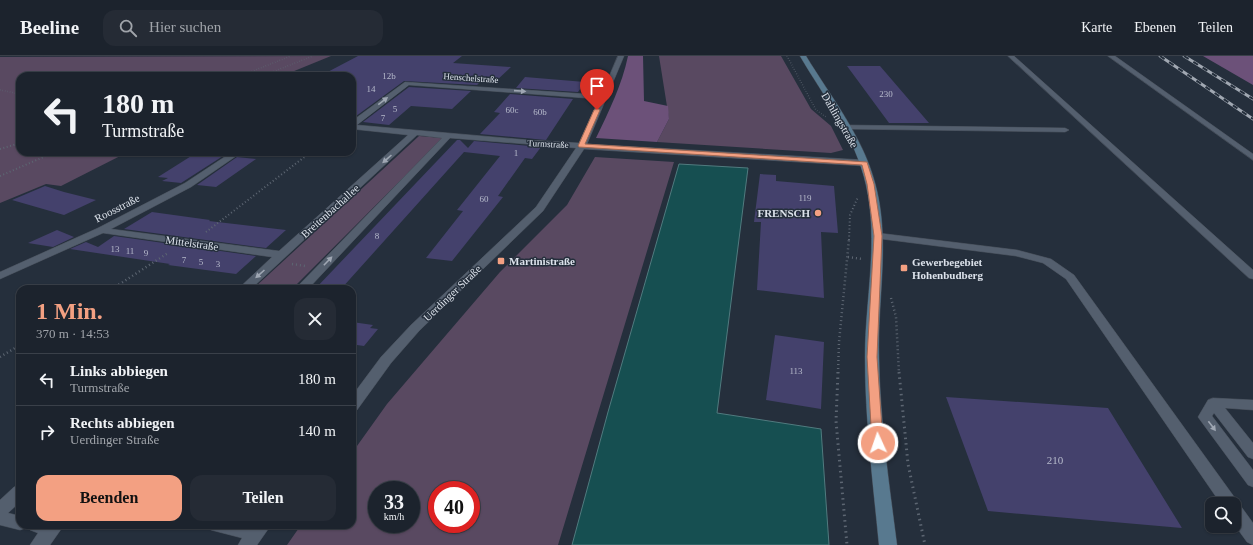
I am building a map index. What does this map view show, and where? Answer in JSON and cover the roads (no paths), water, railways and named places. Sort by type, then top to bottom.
[{"type":"street","name":"Uerdinger Straße","points":[[356,401],[386,360],[415,328],[540,209],[582,146],[621,56]]},
{"type":"street","name":"Dahlingstraße","points":[[803,56],[846,127],[864,163],[871,184],[878,236],[872,357],[879,471],[888,545]]},
{"type":"street","name":"Henschelstraße","points":[[356,123],[407,83],[604,96]]},
{"type":"street","name":"Turmstraße","points":[[356,126],[448,136],[582,146],[864,163]]},
{"type":"street","name":"Breitenbachallee","points":[[248,285],[416,132]]},
{"type":"street","points":[[305,285],[448,136]]},
{"type":"street","name":"Roosstraße","points":[[0,276],[102,230],[188,185],[232,156]]},
{"type":"street","name":"Mittelstraße","points":[[102,230],[278,258]]},
{"type":"street","points":[[878,236],[1017,253],[1047,261],[1070,277],[1225,497]]},
{"type":"street","points":[[0,510],[16,496]]},
{"type":"street","points":[[0,518],[16,522]]},
{"type":"street","points":[[1241,520],[1253,537]]},
{"type":"street","points":[[39,545],[52,529]]},
{"type":"street","points":[[234,529],[255,534]]},
{"type":"lane","points":[[1011,56],[1253,276]]},
{"type":"lane","points":[[1111,56],[1253,158]]},
{"type":"lane","points":[[846,127],[1065,130]]},
{"type":"lane","points":[[1213,403],[1253,405]]},
{"type":"lane","points":[[1213,403],[1253,453]]},
{"type":"lane","points":[[1213,403],[1205,417],[1253,481]]},
{"type":"railway","points":[[1160,56],[1253,119]]},
{"type":"railway","points":[[1184,56],[1253,99]]},
{"type":"place","name":"FRENSCH","points":[[818,213]]},
{"type":"place","name":"Martinistraße","points":[[501,261]]},
{"type":"place","name":"Gewerbegebiet Hohenbudberg","points":[[904,268]]}]
